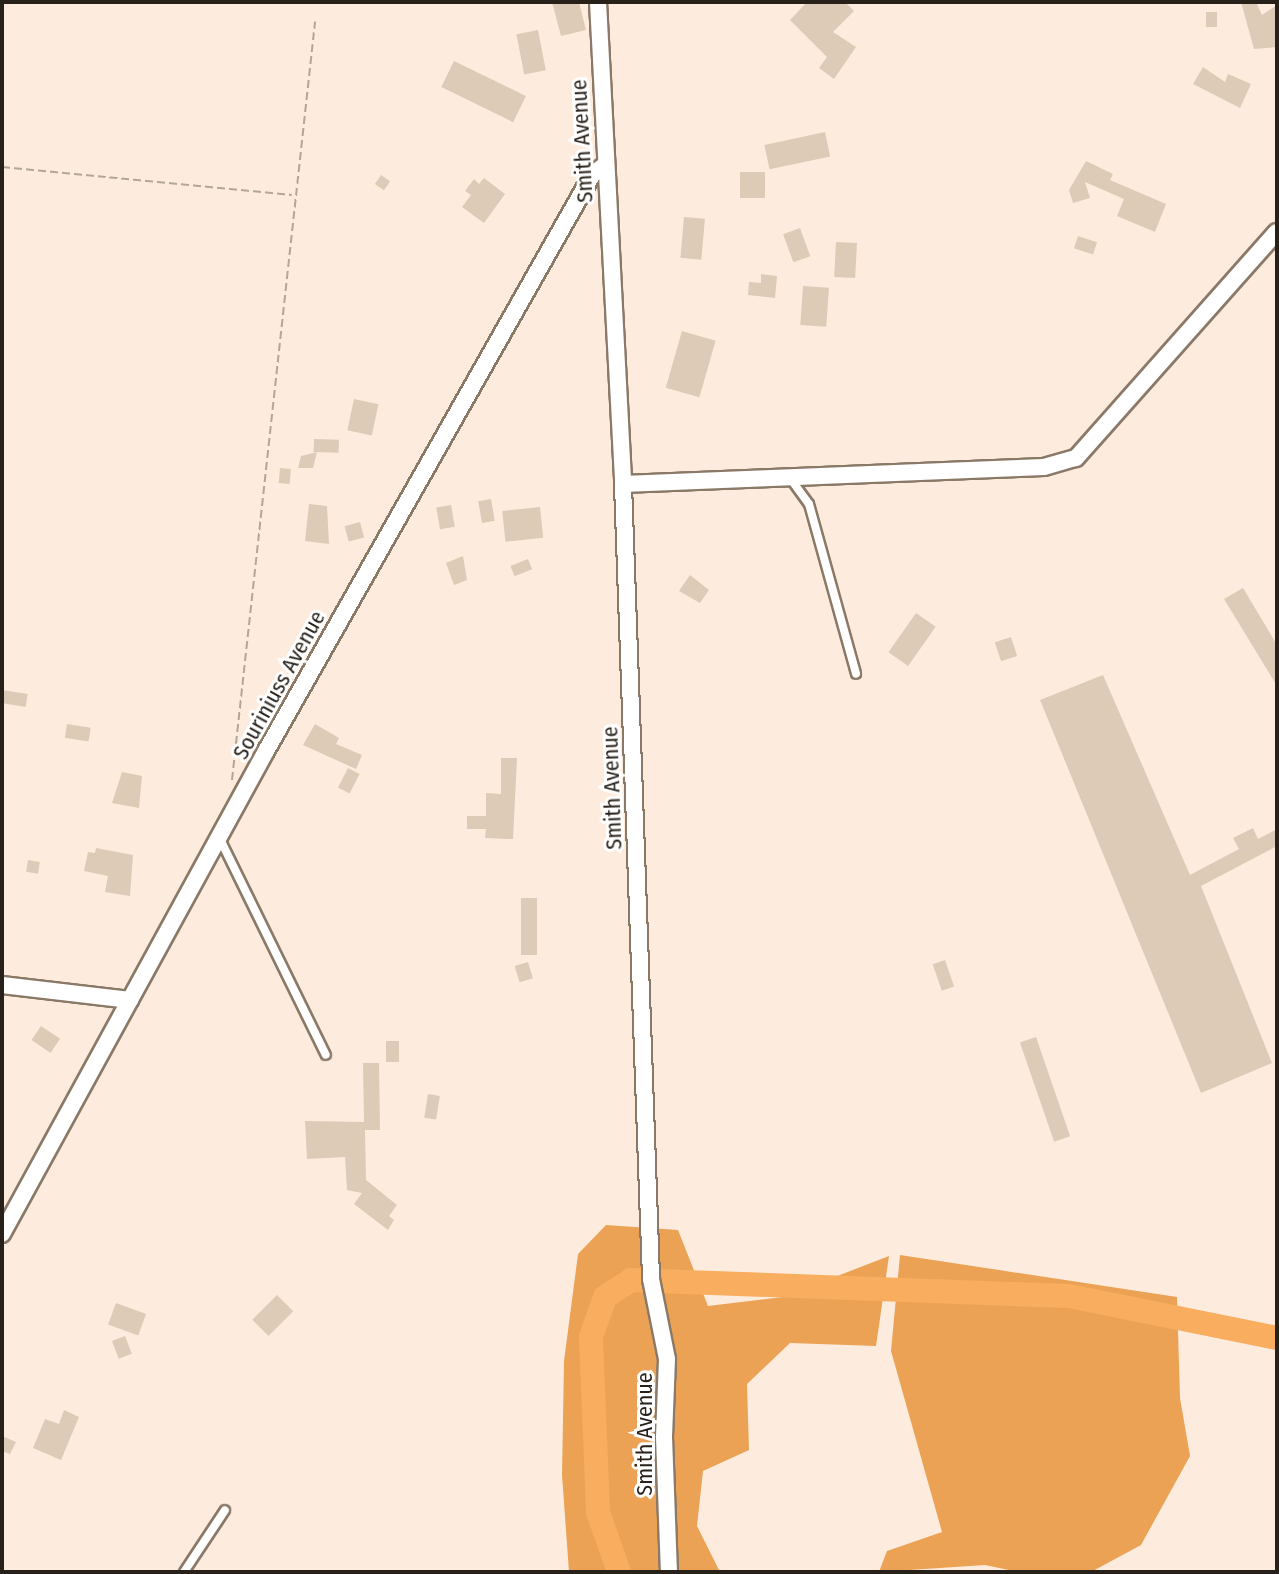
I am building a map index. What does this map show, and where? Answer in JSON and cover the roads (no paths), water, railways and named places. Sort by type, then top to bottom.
[{"type":"street","name":"Smith Avenue","points":[[598,2],[623,484],[651,1279],[667,1359],[664,1437],[669,1572]]},
{"type":"street","name":"Souriniuss Avenue","points":[[2,1234],[221,841],[266,751],[592,175],[605,165]]},
{"type":"street","points":[[623,484],[1044,467],[1076,458],[1277,232]]},
{"type":"street","points":[[2,985],[130,1000]]},
{"type":"lane","points":[[790,478],[809,504],[856,674]]},
{"type":"lane","points":[[221,841],[326,1055]]},
{"type":"lane","points":[[184,1572],[225,1510]]},
{"type":"waterway","points":[[619,1572],[598,1512],[591,1337],[605,1297],[631,1280],[1069,1296],[1277,1338]]}]
